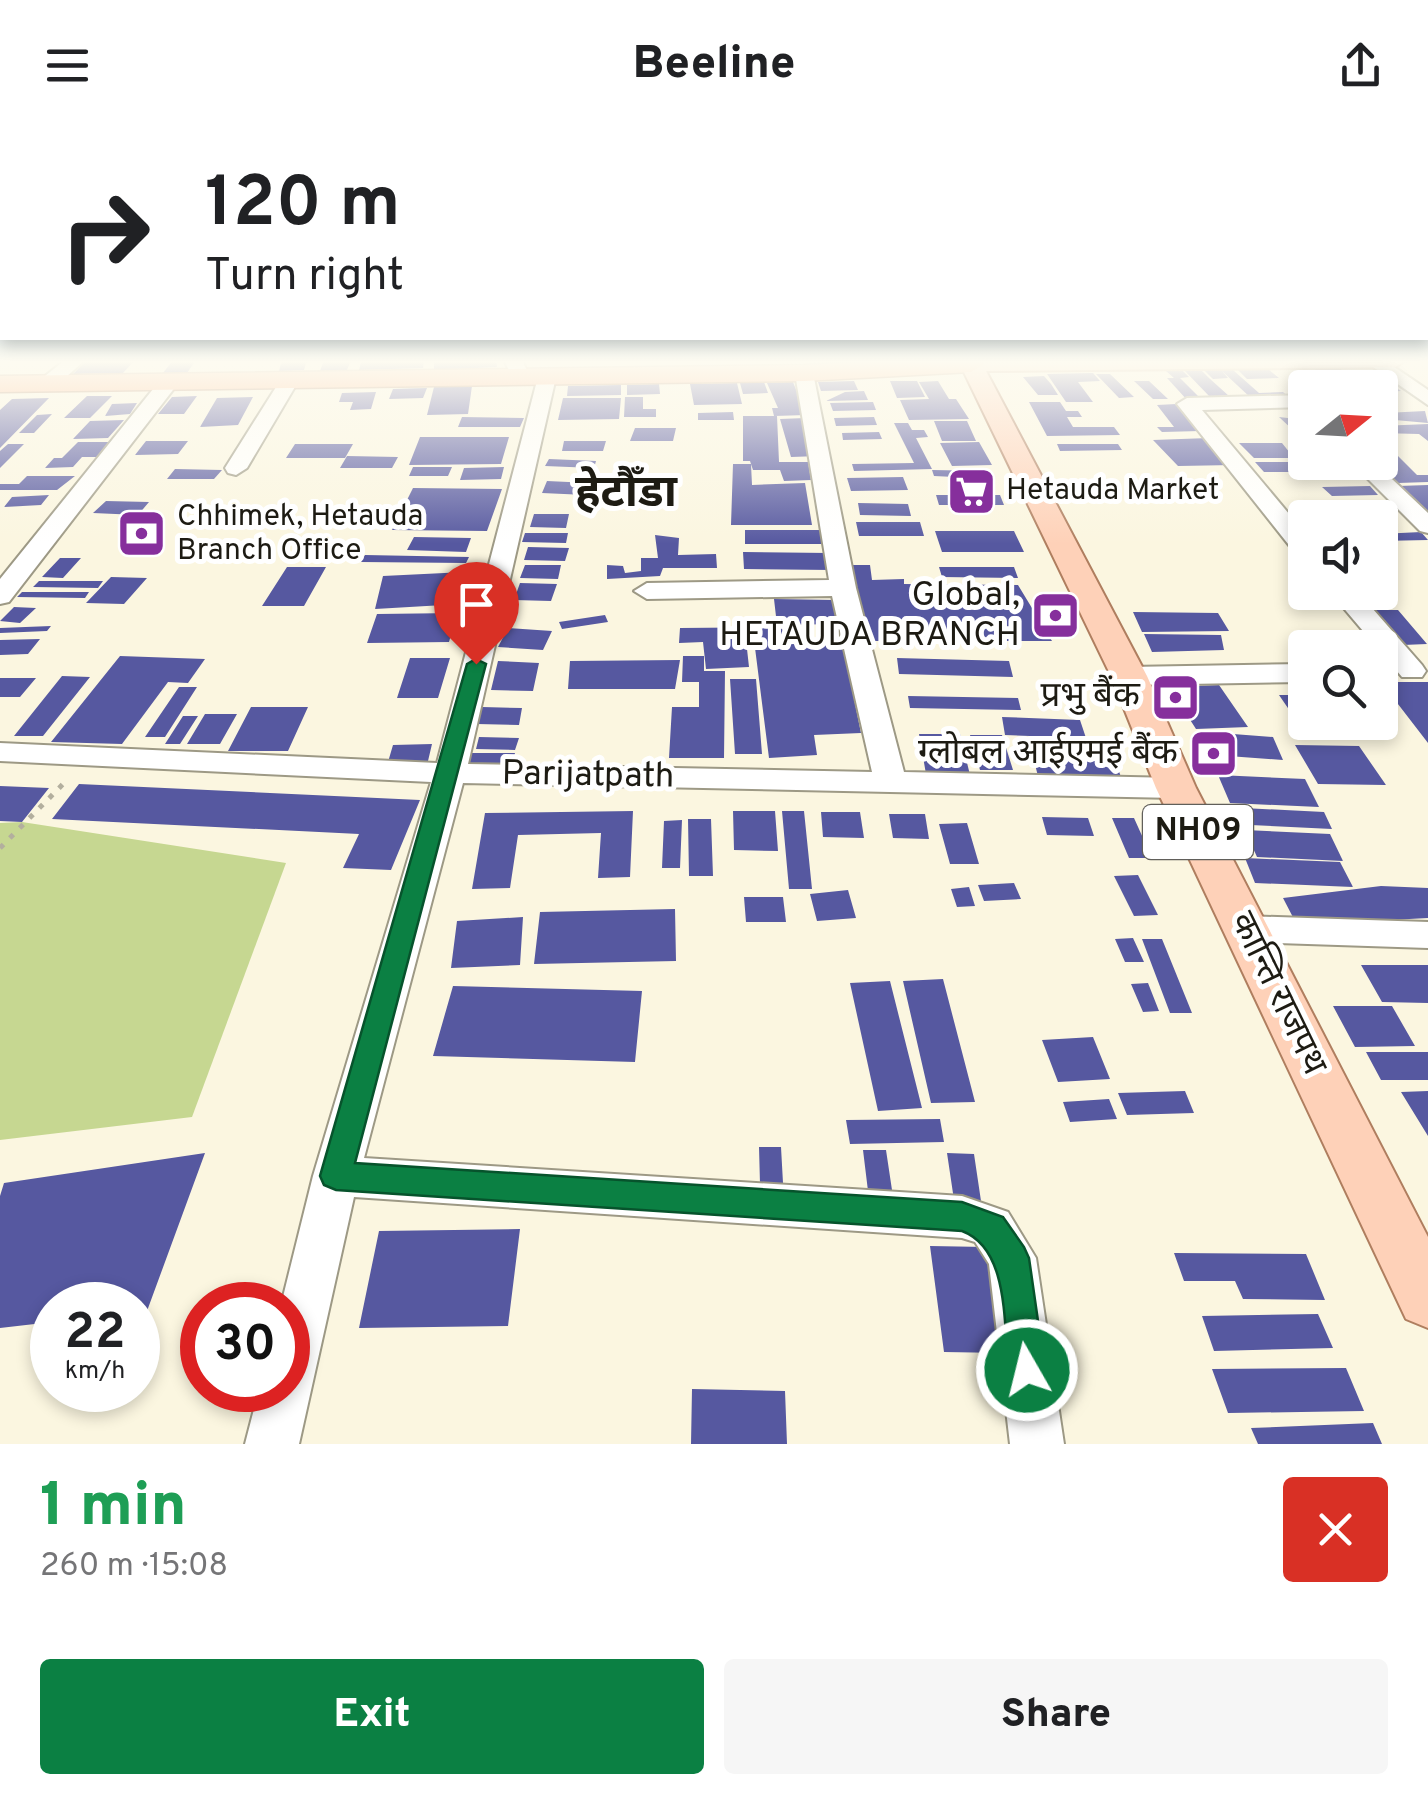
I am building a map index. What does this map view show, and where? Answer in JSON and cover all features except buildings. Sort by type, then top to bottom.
[{"type":"main road","name":"कान्ति राजपथ","points":[[1000,421],[1129,676],[1176,788],[1428,1299]]},
{"type":"street","points":[[0,596],[139,421]]},
{"type":"street","points":[[236,468],[265,421]]},
{"type":"street","points":[[310,1286],[336,1176],[450,772],[516,421]]},
{"type":"street","points":[[813,421],[843,588],[891,782]]},
{"type":"street","points":[[1201,421],[1288,528]]},
{"type":"street","points":[[1380,480],[1428,526]]},
{"type":"street","points":[[648,591],[843,588]]},
{"type":"street","points":[[1361,610],[1420,671]]},
{"type":"street","points":[[1129,676],[1288,673]]},
{"type":"street","name":"Parijatpath","points":[[0,752],[450,772],[1176,788]]},
{"type":"street","points":[[1245,929],[1428,936]]},
{"type":"street","points":[[336,1176],[962,1217],[992,1227],[1012,1258],[1037,1444]]},
{"type":"street","points":[[272,1444],[280,1412]]},
{"type":"path","points":[[0,848],[88,756]]},
{"type":"green space","points":[[22,822],[286,863],[192,1117],[0,1140],[0,823]]},
{"type":"place","name":"Hetauda Market","points":[[971,491]]},
{"type":"place","name":"Chhimek, Hetauda Branch Office","points":[[142,534]]},
{"type":"place","name":"Global, HETAUDA BRANCH","points":[[1055,616]]},
{"type":"place","name":"प्रभु बैंक","points":[[1175,697]]},
{"type":"place","name":"ग्लोबल आईएमई बैंक","points":[[1213,754]]},
{"type":"district","name":"हेटौँडा","points":[[626,494]]},
{"type":"route","points":[[476,664],[450,772],[336,1176],[962,1217],[992,1227],[1012,1258],[1027,1370]]}]
